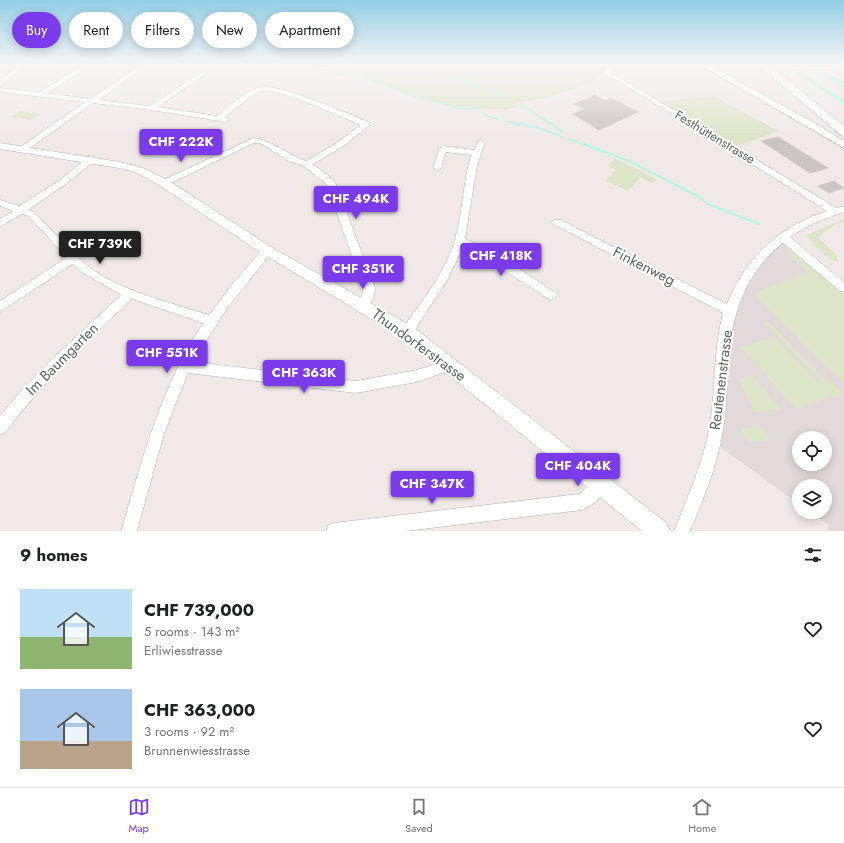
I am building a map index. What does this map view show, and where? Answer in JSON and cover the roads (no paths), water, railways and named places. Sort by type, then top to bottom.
[{"type":"main road","points":[[793,90],[844,132]]},
{"type":"street","points":[[0,90],[151,108],[223,119],[258,90]]},
{"type":"street","points":[[40,95],[48,90]]},
{"type":"street","points":[[23,149],[109,90]]},
{"type":"street","points":[[151,108],[177,90]]},
{"type":"street","points":[[273,90],[316,104],[366,124],[341,144],[307,164]]},
{"type":"street","name":"Festhüttenstrasse","points":[[638,90],[840,210]]},
{"type":"street","points":[[748,90],[812,125],[844,145]]},
{"type":"street","points":[[164,183],[253,140],[262,141],[291,159],[307,164],[321,174],[331,184],[369,288],[370,293],[362,305]]},
{"type":"street","points":[[407,332],[429,299],[450,263],[460,241],[467,207],[470,174],[476,153],[481,143]]},
{"type":"street","name":"Thundorferstrasse","points":[[0,146],[91,159],[132,168],[164,183],[268,251],[407,332],[659,531]]},
{"type":"street","points":[[437,168],[443,149],[476,153]]},
{"type":"street","points":[[0,224],[62,182],[91,159]]},
{"type":"street","points":[[0,203],[31,214],[74,258],[96,277],[130,294],[211,321]]},
{"type":"street","name":"Reutenenstrasse","points":[[682,531],[702,482],[715,434],[722,358],[730,311],[738,290],[754,265],[772,245],[812,220],[840,210]]},
{"type":"street","name":"Finkenweg","points":[[557,222],[730,311]]},
{"type":"street","points":[[783,237],[844,288]]},
{"type":"street","points":[[460,241],[481,250],[551,295]]},
{"type":"street","points":[[129,531],[168,402],[184,367],[211,321],[242,281],[268,251]]},
{"type":"street","points":[[0,307],[74,258]]},
{"type":"street","name":"Im Baumgarten","points":[[0,428],[55,362],[130,294]]},
{"type":"street","points":[[184,367],[356,387],[377,385],[436,371],[448,363]]},
{"type":"street","points":[[334,531],[582,502],[602,485]]},
{"type":"waterway","points":[[396,90],[457,108],[481,109]]},
{"type":"waterway","points":[[487,90],[509,99]]},
{"type":"waterway","points":[[824,90],[844,103]]},
{"type":"waterway","points":[[520,104],[563,132]]},
{"type":"waterway","points":[[483,112],[487,116],[498,119]]},
{"type":"waterway","points":[[506,121],[536,127],[563,137]]},
{"type":"waterway","points":[[568,139],[583,144]]},
{"type":"waterway","points":[[583,144],[629,161],[700,197],[708,204],[759,224]]},
{"type":"railway","points":[[788,90],[844,137]]}]
